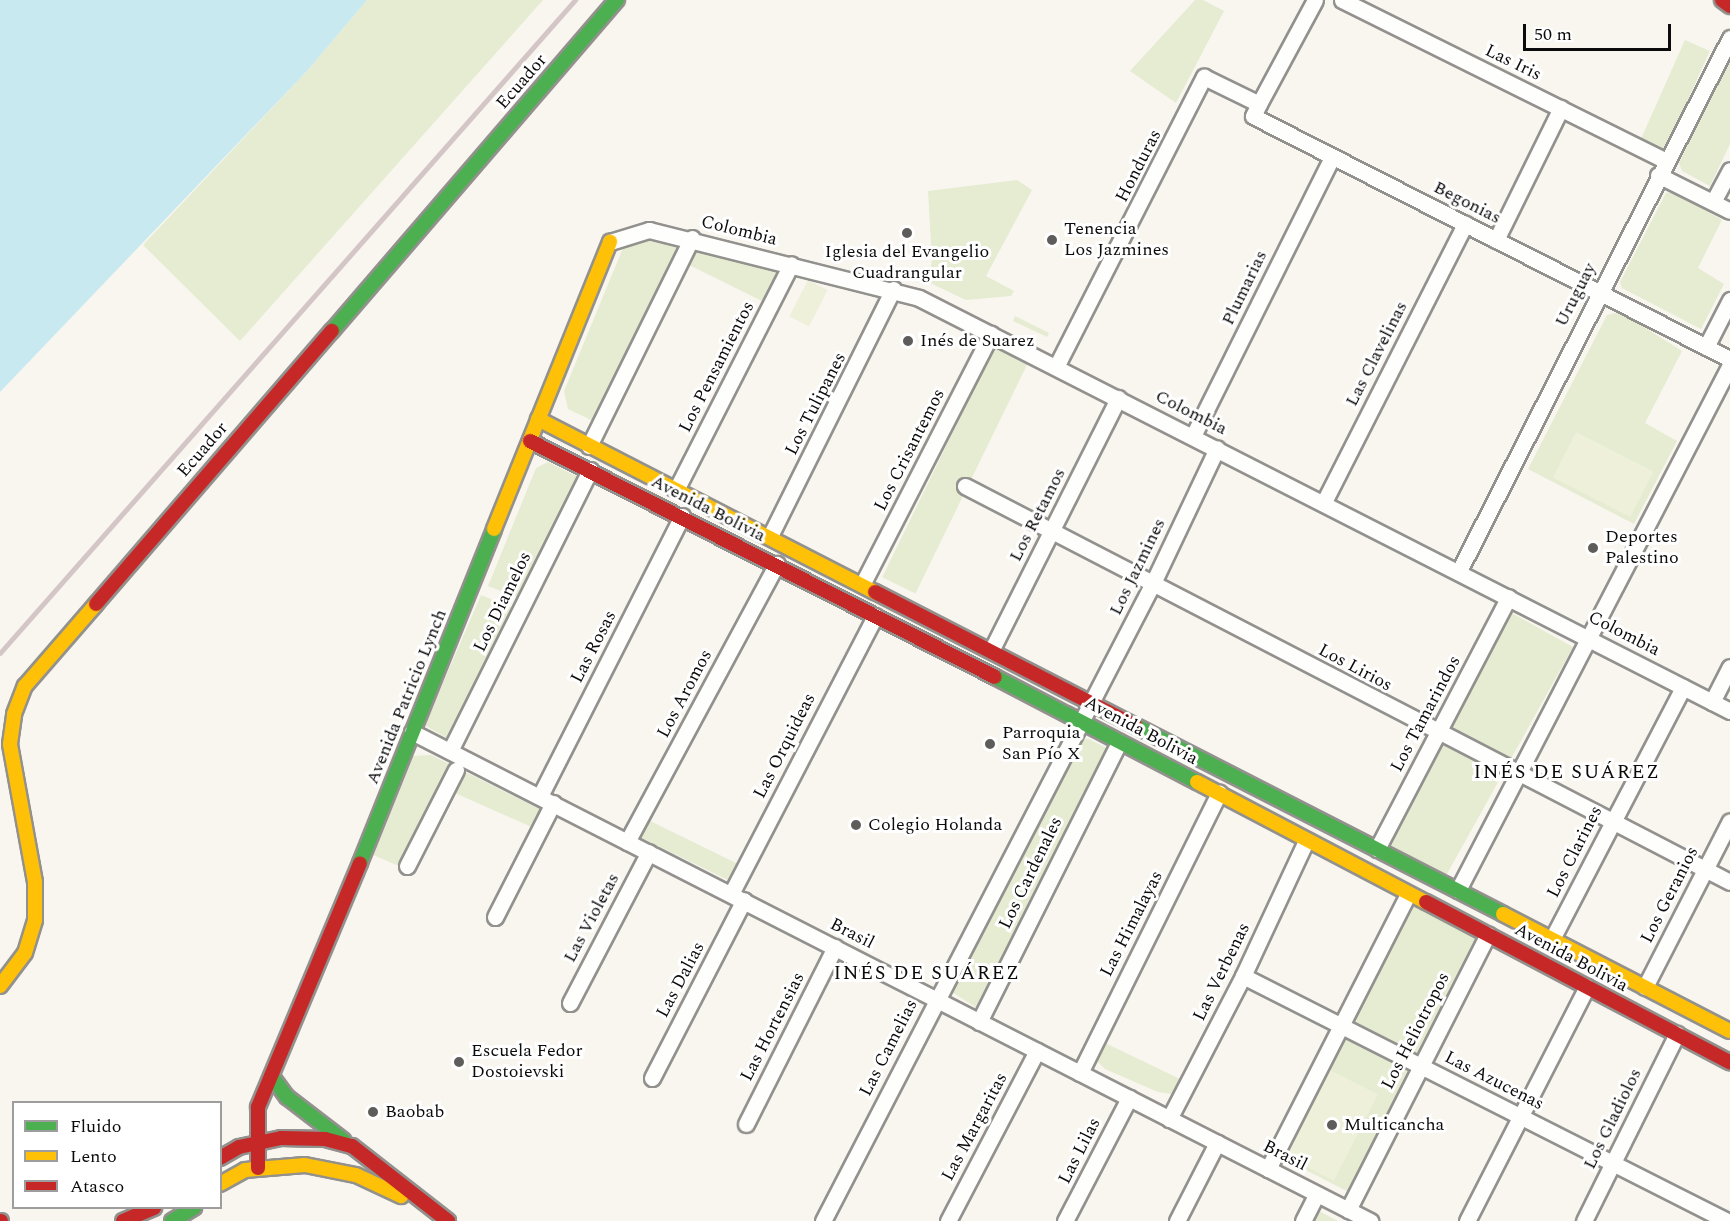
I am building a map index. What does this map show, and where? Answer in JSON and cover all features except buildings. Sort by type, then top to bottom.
[{"type":"street","name":"Ecuador","points":[[0,986],[25,953],[35,920],[35,882],[10,744],[18,700],[32,674],[617,0]]},
{"type":"street","points":[[1259,104],[1315,0]]},
{"type":"street","name":"Las Iris","points":[[1342,0],[1666,161]]},
{"type":"street","points":[[1722,0],[1730,6]]},
{"type":"street","name":"Uruguay","points":[[1459,571],[1730,38]]},
{"type":"street","name":"Honduras","points":[[1056,367],[1204,77],[1259,104]]},
{"type":"street","name":"Begonias","points":[[1259,104],[1253,116],[1730,359]]},
{"type":"street","points":[[1496,240],[1561,108]]},
{"type":"street","name":"Plumarias","points":[[1193,436],[1332,157]]},
{"type":"street","points":[[1713,202],[1730,170]]},
{"type":"street","points":[[1658,176],[1730,211]]},
{"type":"street","name":"Las Clavelinas","points":[[1324,502],[1465,224]]},
{"type":"street","name":"Colombia","points":[[610,242],[649,230],[692,238],[893,289],[1118,398],[1730,711]]},
{"type":"street","points":[[589,446],[692,238]]},
{"type":"street","name":"Avenida Patricio Lynch","points":[[258,1168],[255,1142],[258,1107],[273,1078],[610,242]]},
{"type":"street","name":"Los Pensamientos","points":[[677,488],[791,264]]},
{"type":"street","name":"Los Tulipanes","points":[[770,536],[893,289]]},
{"type":"street","points":[[1706,347],[1730,300]]},
{"type":"street","name":"Los Crisantemos","points":[[863,583],[990,334]]},
{"type":"street","points":[[1458,890],[1730,365]]},
{"type":"street","name":"Los Retamos","points":[[992,649],[1118,398]]},
{"type":"street","name":"Avenida Bolivia","points":[[538,419],[992,649],[1730,1031]]},
{"type":"street","name":"Avenida Bolivia","points":[[530,441],[777,564],[1081,720],[1306,841],[1730,1062]]},
{"type":"street","name":"Los Jazmines","points":[[1091,701],[1153,583],[1217,448]]},
{"type":"street","name":"Los Diamelos","points":[[450,751],[590,470]]},
{"type":"street","name":"Los Lirios","points":[[965,486],[1518,775],[1730,882]]},
{"type":"street","name":"Las Rosas","points":[[495,917],[547,800],[682,516]]},
{"type":"street","name":"Los Aromos","points":[[627,842],[777,564]]},
{"type":"street","name":"Los Tamarindos","points":[[1377,849],[1509,597]]},
{"type":"street","name":"Las Orquideas","points":[[737,897],[875,616]]},
{"type":"street","points":[[1712,702],[1730,667]]},
{"type":"street","name":"Los Clarines","points":[[1552,939],[1683,687]]},
{"type":"street","name":"Las Camelias","points":[[823,1221],[1091,701]]},
{"type":"street","name":"Brasil","points":[[412,732],[1370,1221]]},
{"type":"street","name":"Los Cardenales","points":[[979,1022],[1119,742]]},
{"type":"street","points":[[407,866],[456,770]]},
{"type":"street","name":"Las Himalayas","points":[[1080,1073],[1220,793]]},
{"type":"street","name":"Los Geranios","points":[[1645,987],[1730,821]]},
{"type":"street","name":"Las Verbenas","points":[[1169,1119],[1243,976],[1306,841]]},
{"type":"street","name":"Las Violetas","points":[[570,1003],[649,852]]},
{"type":"street","points":[[1268,1169],[1408,894]]},
{"type":"street","name":"Las Dalias","points":[[652,1078],[737,897]]},
{"type":"street","name":"Los Heliotropos","points":[[1348,1210],[1488,934]]},
{"type":"street","name":"Las Hortensias","points":[[746,1124],[835,947]]},
{"type":"street","name":"Las Azucenas","points":[[1243,976],[1727,1221]]},
{"type":"street","points":[[1467,1221],[1587,987]]},
{"type":"street","name":"Los Gladiolos","points":[[1584,1221],[1677,1034]]},
{"type":"street","name":"Las Margaritas","points":[[948,1221],[1037,1051]]},
{"type":"street","points":[[273,1078],[287,1097],[447,1221]]},
{"type":"street","name":"Las Lilas","points":[[1065,1221],[1129,1098]]},
{"type":"street","points":[[222,1157],[255,1142],[311,1138],[352,1146]]},
{"type":"street","points":[[1177,1221],[1217,1143]]},
{"type":"street","points":[[222,1183],[258,1168],[305,1165],[339,1170],[388,1189],[447,1221]]},
{"type":"street","points":[[1303,1221],[1317,1194]]},
{"type":"street","points":[[123,1221],[152,1209]]},
{"type":"street","points":[[172,1221],[192,1209]]},
{"type":"green space","points":[[367,0],[543,0],[240,341],[143,245],[307,71]]},
{"type":"green space","points":[[1195,0],[1203,0],[1224,11],[1176,103],[1130,71]]},
{"type":"green space","points":[[1685,40],[1710,51],[1665,152],[1640,141]]},
{"type":"green space","points":[[1730,61],[1730,144],[1710,186],[1682,171],[1679,163]]},
{"type":"green space","points":[[1017,180],[1032,190],[986,276],[1014,291],[1011,296],[966,300],[928,282],[932,260],[928,191]]},
{"type":"green space","points":[[1674,192],[1722,220],[1698,268],[1724,284],[1701,329],[1622,288],[1620,282],[1666,193]]},
{"type":"green space","points":[[660,236],[783,269],[766,303],[681,261],[595,422],[568,409],[564,391],[623,248]]},
{"type":"green space","points":[[808,280],[828,290],[809,327],[789,317]]},
{"type":"green space","points":[[1620,312],[1682,351],[1645,423],[1677,441],[1634,524],[1528,469],[1607,315]]},
{"type":"green space","points":[[1015,316],[1049,333],[1047,337],[1013,321]]},
{"type":"green space","points":[[994,348],[1027,364],[915,593],[882,577]]},
{"type":"green space","points":[[1576,432],[1654,471],[1630,517],[1553,477]]},
{"type":"green space","points":[[548,462],[582,479],[522,599],[488,586],[536,468]]},
{"type":"green space","points":[[481,595],[518,610],[452,741],[426,726],[427,720]]},
{"type":"green space","points":[[1510,612],[1573,647],[1444,880],[1381,845]]},
{"type":"green space","points":[[1079,739],[1089,739],[1108,749],[977,1008],[952,992],[956,981]]},
{"type":"green space","points":[[431,755],[544,811],[534,828],[448,790],[408,870],[371,854],[411,756]]},
{"type":"green space","points":[[646,819],[739,864],[730,881],[638,836]]},
{"type":"green space","points":[[1414,902],[1481,936],[1350,1193],[1283,1159]]},
{"type":"green space","points":[[1103,1042],[1180,1079],[1178,1090],[1172,1094],[1158,1092],[1105,1069],[1096,1060],[1094,1050]]},
{"type":"green space","name":"Multicancha","points":[[1328,1069],[1378,1094],[1334,1181],[1284,1155]]},
{"type":"green space","points":[[1317,1210],[1338,1221],[1312,1221]]},
{"type":"water","points":[[0,0],[367,0],[307,71],[0,392]]},
{"type":"railway","points":[[0,653],[575,0]]},
{"type":"traffic: fast","points":[[332,331],[617,0]]},
{"type":"traffic: fast","points":[[360,863],[494,529]]},
{"type":"traffic: fast","points":[[995,677],[1197,782]]},
{"type":"traffic: fast","points":[[1136,726],[1503,914]]},
{"type":"traffic: fast","points":[[273,1078],[287,1097],[343,1140]]},
{"type":"traffic: fast","points":[[172,1221],[192,1209]]},
{"type":"traffic: slow","points":[[494,529],[610,242]]},
{"type":"traffic: slow","points":[[538,419],[875,592]]},
{"type":"traffic: slow","points":[[0,986],[25,953],[35,920],[35,882],[10,744],[14,714],[25,686],[96,604]]},
{"type":"traffic: slow","points":[[1197,782],[1426,902]]},
{"type":"traffic: slow","points":[[1503,914],[1730,1031]]},
{"type":"traffic: slow","points":[[222,1183],[245,1170],[305,1165],[356,1175],[401,1196]]},
{"type":"traffic: jam","points":[[1722,0],[1730,6]]},
{"type":"traffic: jam","points":[[96,604],[332,331]]},
{"type":"traffic: jam","points":[[530,441],[995,677]]},
{"type":"traffic: jam","points":[[875,592],[1136,726]]},
{"type":"traffic: jam","points":[[258,1168],[258,1107],[360,863]]},
{"type":"traffic: jam","points":[[1426,902],[1730,1062]]},
{"type":"traffic: jam","points":[[222,1157],[239,1147],[281,1138],[325,1139],[352,1146],[448,1221]]},
{"type":"traffic: jam","points":[[123,1221],[152,1209]]},
{"type":"place","name":"Iglesia del Evangelio Cuadrangular","points":[[907,233]]},
{"type":"place","name":"Tenencia Los Jazmines","points":[[1052,240]]},
{"type":"place","name":"Inés de Suarez","points":[[908,341]]},
{"type":"place","name":"Deportes Palestino","points":[[1593,548]]},
{"type":"place","name":"Parroquia San Pío X","points":[[990,744]]},
{"type":"place","name":"Colegio Holanda","points":[[856,825]]},
{"type":"place","name":"Escuela Fedor Dostoievski","points":[[459,1062]]},
{"type":"place","name":"Baobab","points":[[373,1112]]},
{"type":"place","name":"Multicancha","points":[[1332,1125]]},
{"type":"district","name":"INÉS DE SUÁREZ","points":[[1567,772]]},
{"type":"district","name":"INÉS DE SUÁREZ","points":[[927,973]]}]
